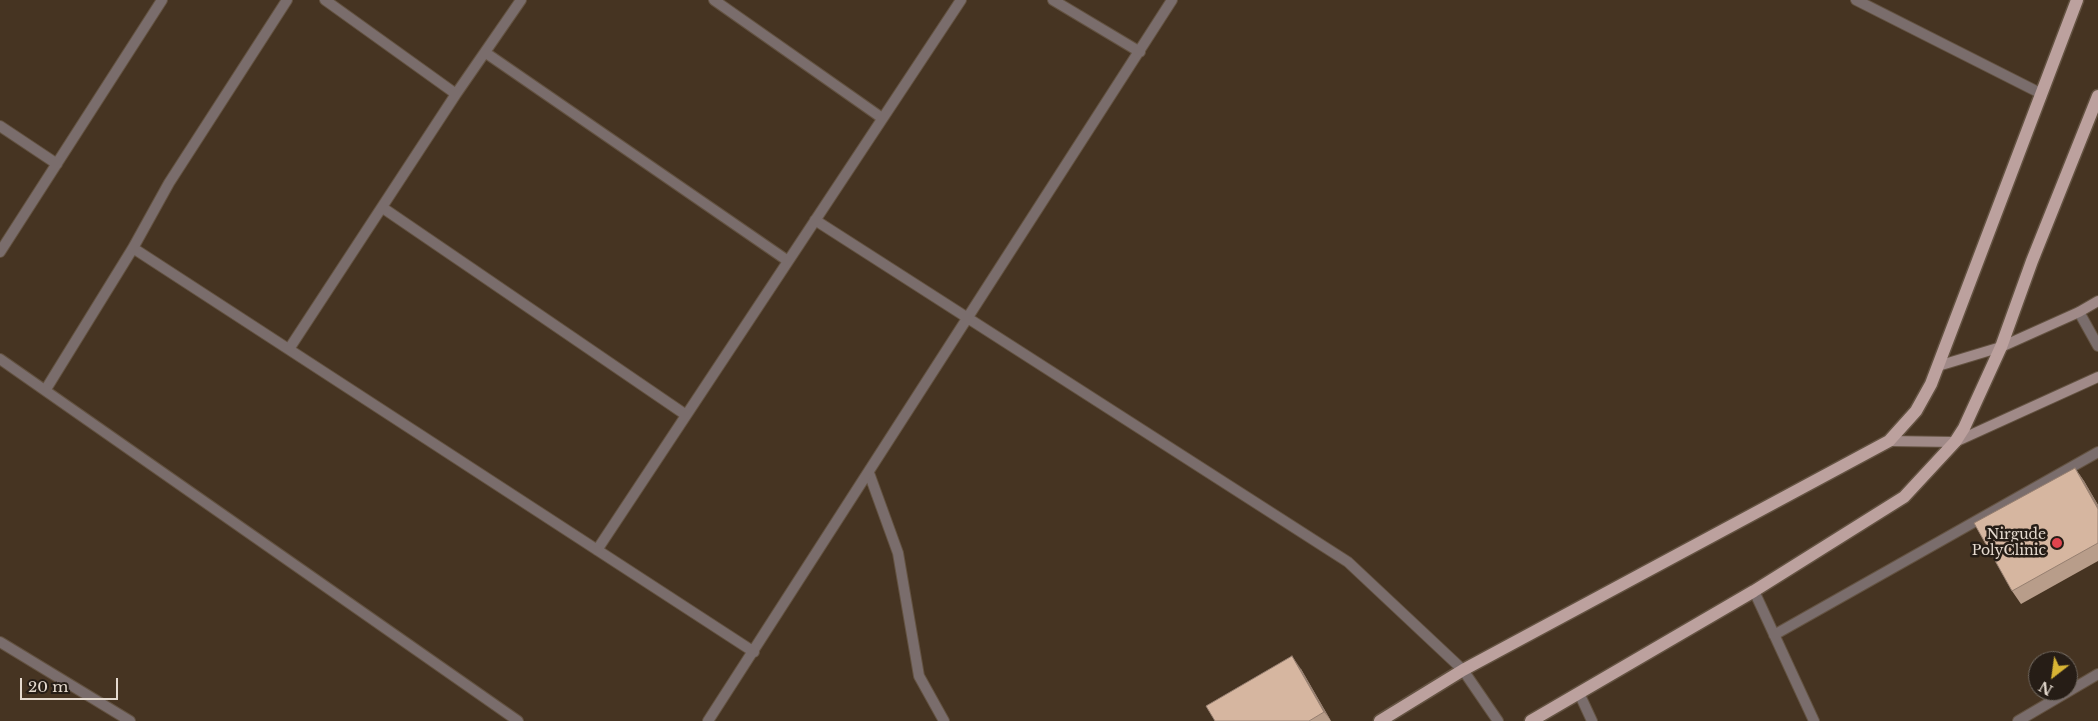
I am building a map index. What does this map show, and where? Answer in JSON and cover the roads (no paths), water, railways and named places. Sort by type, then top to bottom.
[{"type":"main road","points":[[1380,721],[1463,670],[1889,441],[1916,411],[1932,384],[2040,93],[2077,0]]},
{"type":"main road","points":[[1531,721],[1754,591],[1904,497],[1955,442],[1964,428],[2001,347],[2032,261],[2098,96]]},
{"type":"main road","points":[[1938,366],[2001,347],[2098,302]]},
{"type":"main road","points":[[1889,441],[1955,442],[2098,377]]},
{"type":"street","points":[[0,252],[162,0]]},
{"type":"street","points":[[46,389],[134,248],[170,183],[287,0]]},
{"type":"street","points":[[325,0],[456,94]]},
{"type":"street","points":[[288,348],[383,208],[456,94],[521,0]]},
{"type":"street","points":[[714,0],[882,118]]},
{"type":"street","points":[[597,550],[961,0]]},
{"type":"street","points":[[1053,0],[1140,52]]},
{"type":"street","points":[[708,721],[1172,0]]},
{"type":"street","points":[[1856,0],[2040,93]]},
{"type":"street","points":[[486,53],[788,261]]},
{"type":"street","points":[[0,126],[57,164]]},
{"type":"street","points":[[383,208],[686,415]]},
{"type":"street","points":[[815,220],[1348,562],[1463,670],[1498,721]]},
{"type":"street","points":[[134,248],[754,652]]},
{"type":"street","points":[[2079,312],[2098,346]]},
{"type":"street","points":[[0,359],[46,389],[518,721]]},
{"type":"street","points":[[1774,636],[2098,452]]},
{"type":"street","points":[[869,473],[898,554],[919,676],[944,721]]},
{"type":"street","points":[[1754,591],[1814,721]]},
{"type":"street","points":[[0,642],[130,721]]},
{"type":"street","points":[[2018,721],[2098,674]]},
{"type":"street","points":[[1579,693],[1592,721]]},
{"type":"place","name":"Nirgude PolyClinic","points":[[2057,543]]}]
